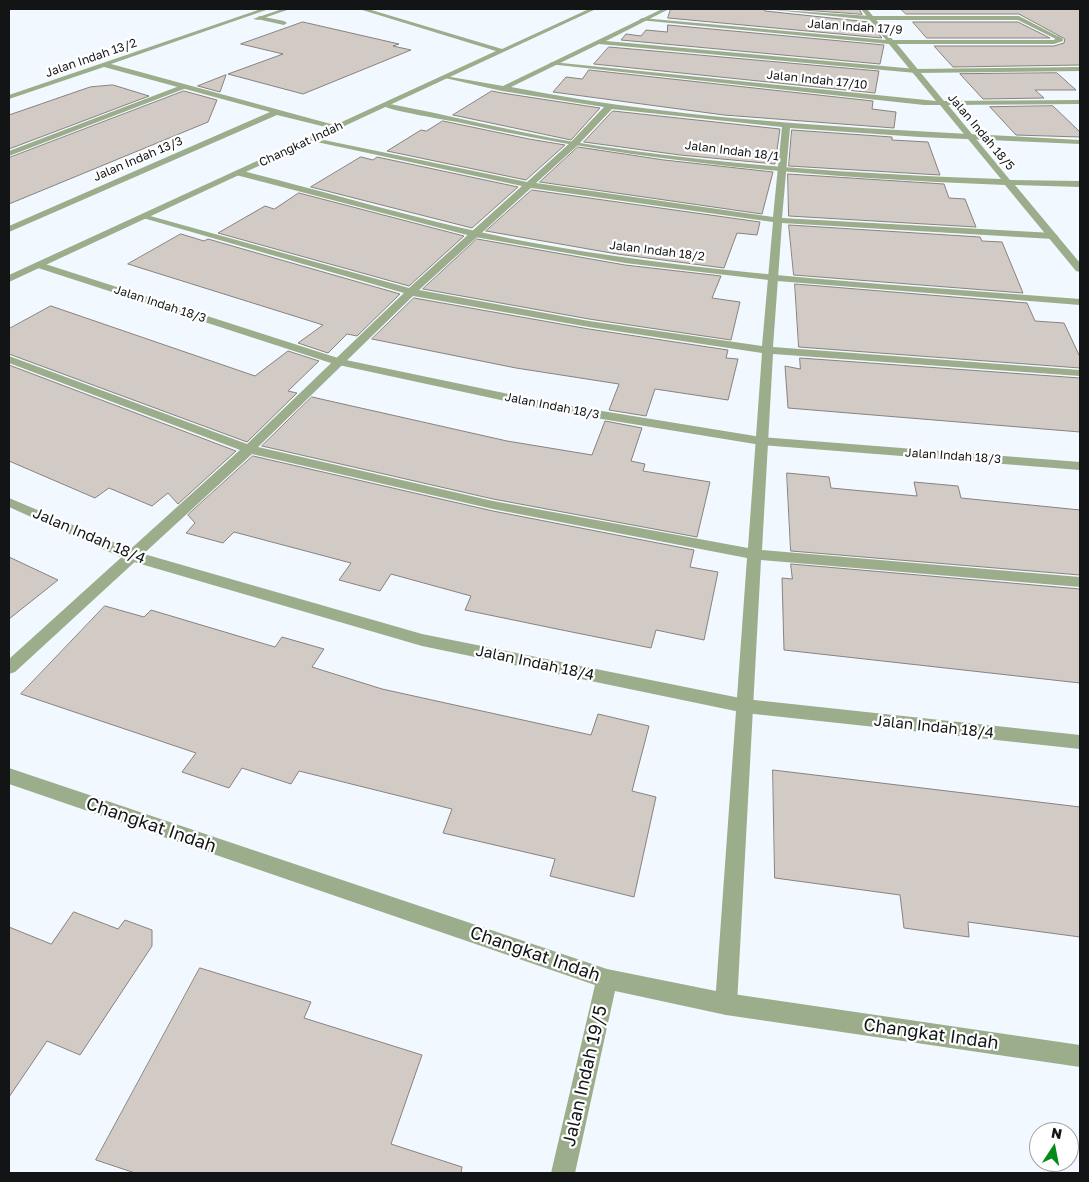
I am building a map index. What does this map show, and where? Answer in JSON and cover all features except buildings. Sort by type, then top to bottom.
[{"type":"street","name":"Jalan Indah 13/2","points":[[180,40],[192,33],[266,9]]},
{"type":"street","name":"Jalan Indah 13/2","points":[[9,98],[180,40],[204,36],[287,9]]},
{"type":"street","points":[[362,9],[502,51]]},
{"type":"street","name":"Changkat Indah","points":[[9,279],[594,9]]},
{"type":"street","points":[[502,88],[666,9]]},
{"type":"street","points":[[768,9],[871,18]]},
{"type":"street","name":"Jalan Indah 18/5","points":[[864,9],[1080,269]]},
{"type":"street","points":[[260,18],[284,23]]},
{"type":"street","name":"Jalan Indah 17/9","points":[[642,20],[892,42],[1054,42],[1061,40],[1019,18],[871,18]]},
{"type":"street","points":[[508,42],[517,44]]},
{"type":"street","points":[[599,42],[916,71],[1080,69]]},
{"type":"street","name":"Jalan Indah 17/10","points":[[552,64],[924,103],[1080,102]]},
{"type":"street","points":[[105,65],[335,128]]},
{"type":"street","points":[[447,76],[609,107],[786,127],[972,138],[1080,142]]},
{"type":"street","points":[[9,154],[185,87]]},
{"type":"street","name":"Jalan Indah 18/1","points":[[385,105],[574,144],[781,170],[1008,183],[1080,184]]},
{"type":"street","points":[[9,668],[249,448],[412,292],[574,144],[609,107]]},
{"type":"street","name":"Jalan Indah 13/3","points":[[10,227],[277,112]]},
{"type":"street","points":[[726,1004],[767,350],[786,127]]},
{"type":"street","points":[[312,139],[528,185],[777,220],[1053,236]]},
{"type":"street","name":"Jalan Indah 18/2","points":[[238,172],[475,234],[622,260],[772,278],[1080,302]]},
{"type":"street","points":[[146,216],[412,292],[589,324],[767,350],[1080,373]]},
{"type":"street","name":"Jalan Indah 18/3","points":[[39,264],[338,362],[547,406],[761,442],[1080,466]]},
{"type":"street","points":[[9,359],[249,448],[493,505],[754,554],[1080,582]]},
{"type":"street","name":"Jalan Indah 18/4","points":[[9,502],[132,556],[422,640],[745,706],[1080,742]]},
{"type":"street","name":"Changkat Indah","points":[[9,776],[607,979],[726,1004],[1080,1056]]},
{"type":"street","name":"Jalan Indah 19/5","points":[[563,1173],[607,979]]}]
